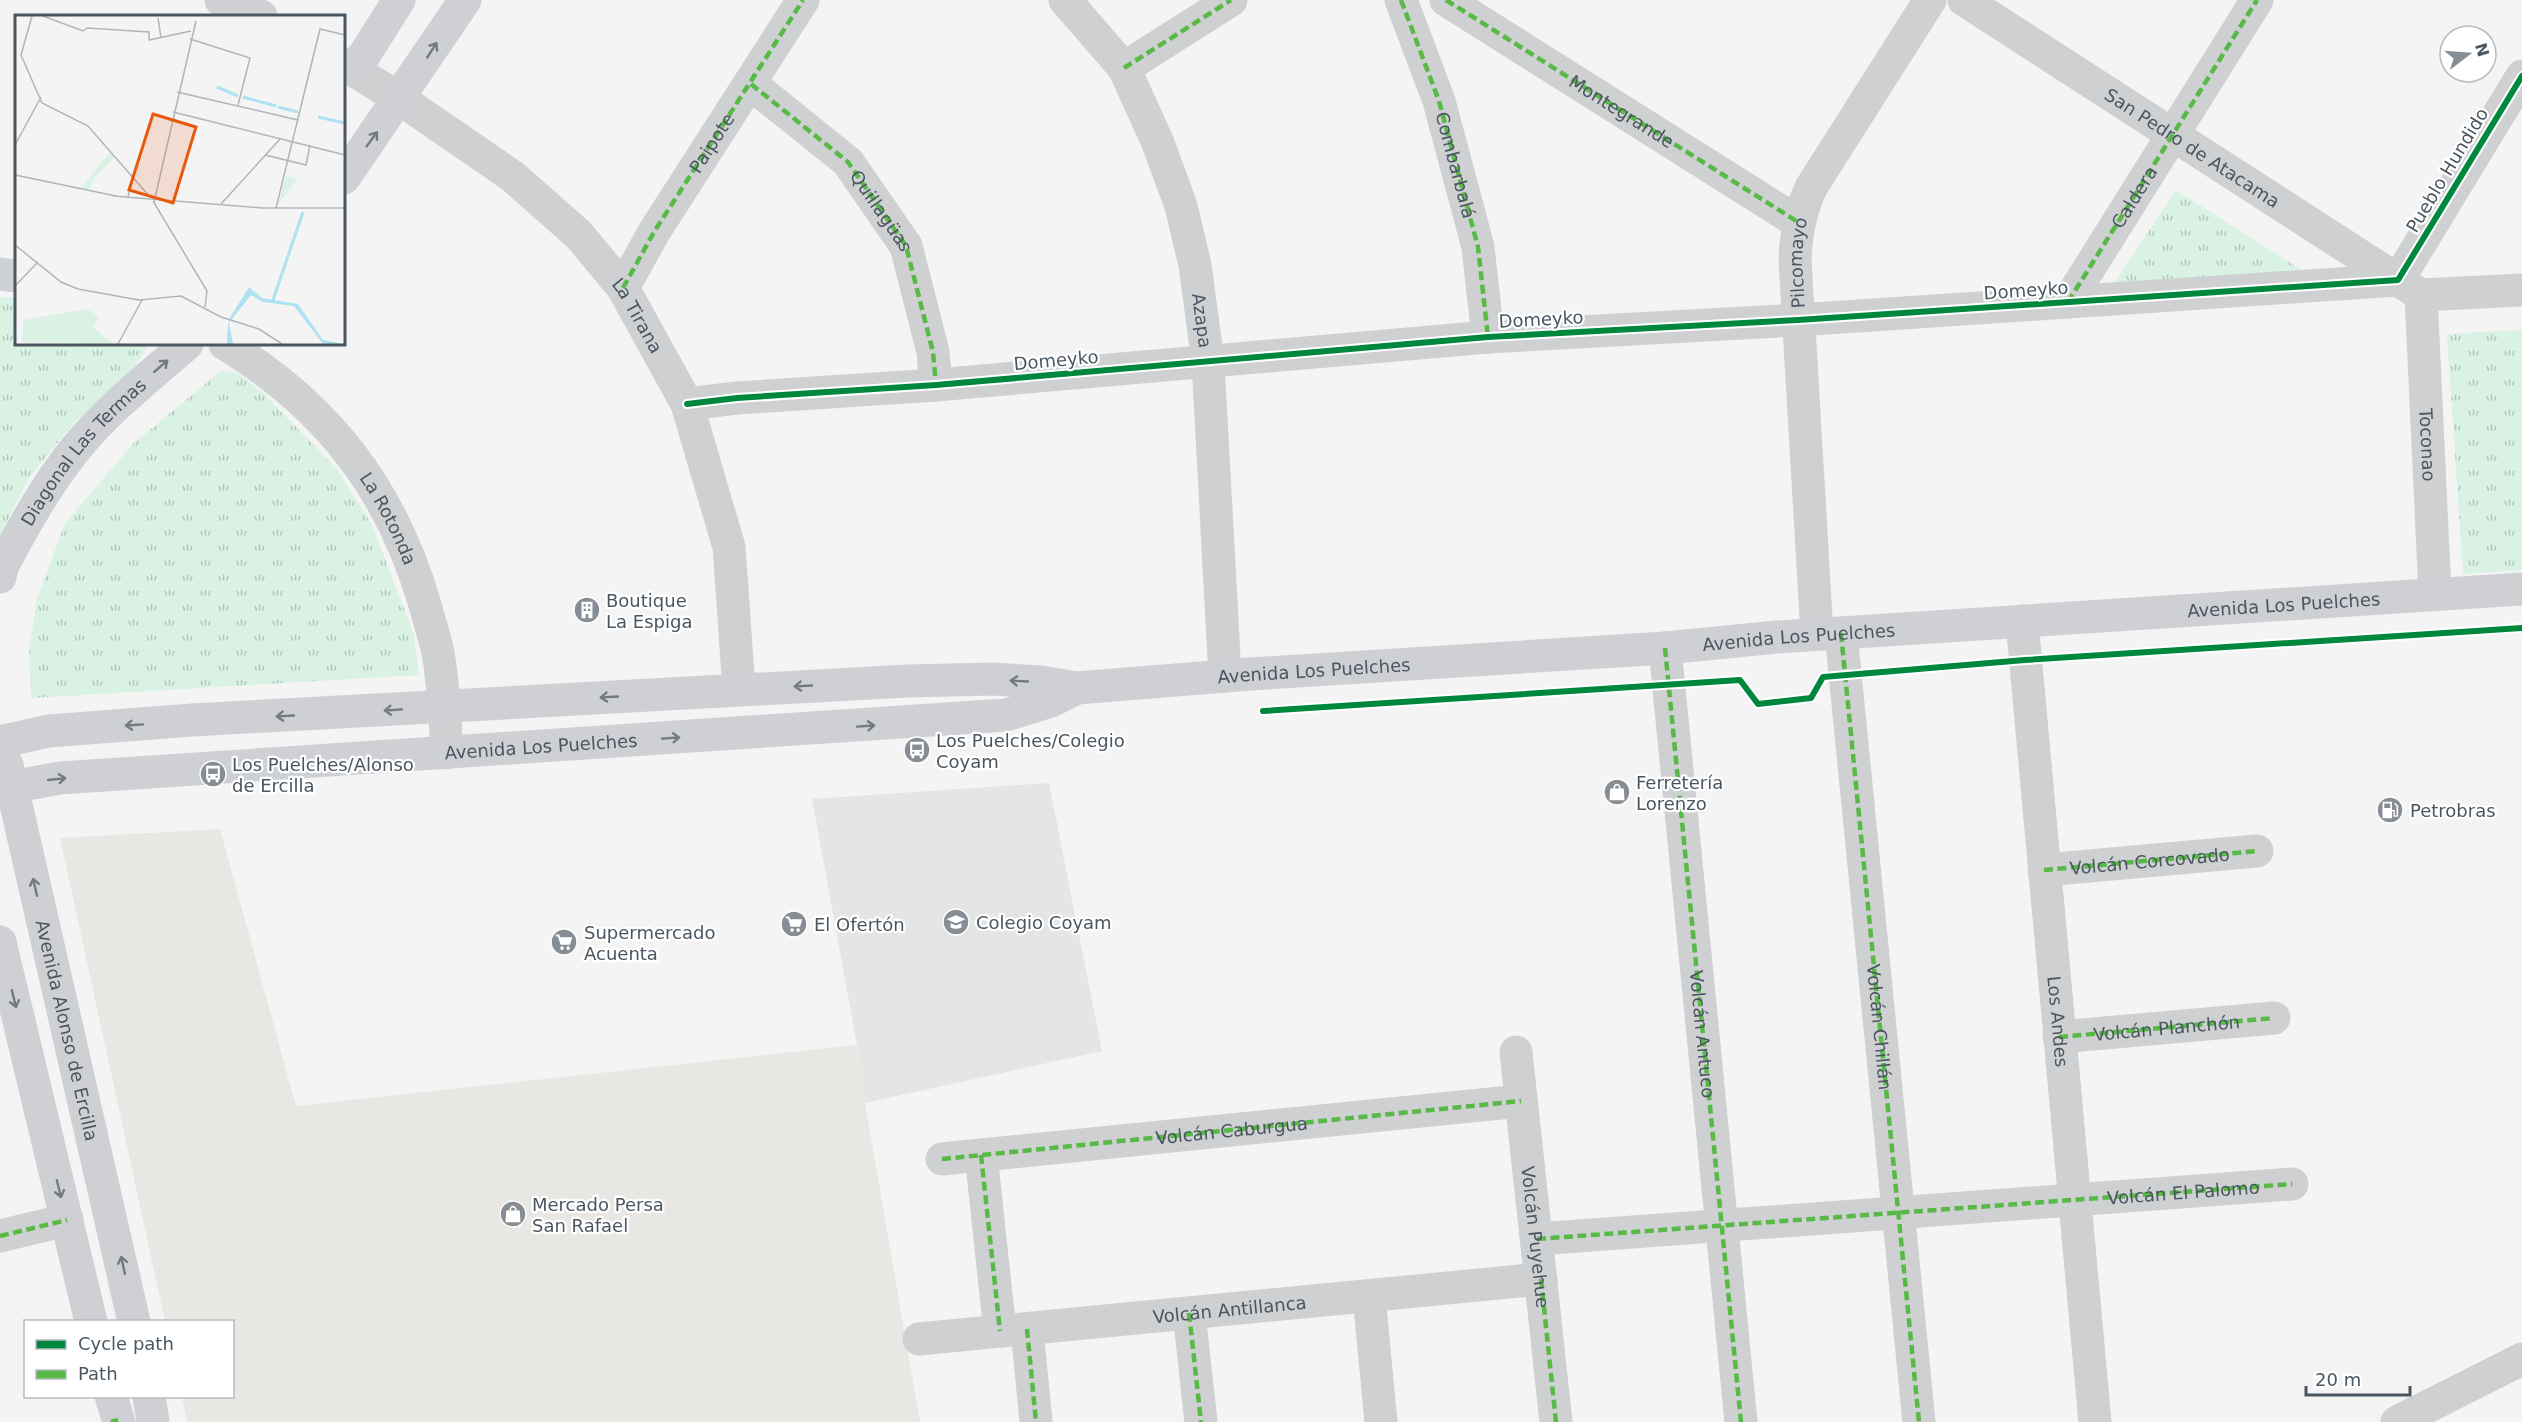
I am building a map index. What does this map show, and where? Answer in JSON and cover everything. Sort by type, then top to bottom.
[{"type":"main road","points":[[221,0],[258,15]]},
{"type":"main road","points":[[347,66],[363,57],[399,0]]},
{"type":"main road","points":[[345,177],[400,99],[465,0]]},
{"type":"main road","name":"Diagonal Las Termas","points":[[0,577],[2,567],[33,508],[77,446],[132,392],[186,345]]},
{"type":"main road","name":"Avenida Los Puelches","points":[[0,740],[49,731],[192,720],[740,689],[993,679],[1041,682],[1077,688],[1225,676],[1665,648],[1829,634],[2522,589]]},
{"type":"main road","name":"Avenida Los Puelches","points":[[6,788],[72,777],[1006,715],[1051,701],[1077,688]]},
{"type":"main road","name":"Avenida Alonso de Ercilla","points":[[0,740],[6,788],[135,1320]]},
{"type":"main road","points":[[2,954],[91,1320]]},
{"type":"main road","points":[[149,1398],[153,1422]]},
{"type":"street","name":"Paipote","points":[[623,288],[654,232],[803,0]]},
{"type":"street","name":"Azapa","points":[[1065,0],[1124,68],[1158,143],[1181,206],[1195,265],[1208,362],[1225,676]]},
{"type":"street","points":[[1124,68],[1231,0]]},
{"type":"street","name":"Combarbalá","points":[[1401,0],[1439,101],[1478,247],[1488,337]]},
{"type":"street","name":"Montegrande","points":[[1446,0],[1798,222]]},
{"type":"street","name":"Pilcomayo","points":[[1829,634],[1798,320],[1795,260],[1798,222],[1803,204],[1812,186],[1930,0]]},
{"type":"street","name":"San Pedro de Atacama","points":[[1964,0],[2410,288]]},
{"type":"street","name":"Caldera","points":[[2068,302],[2257,0]]},
{"type":"street","name":"La Tirana","points":[[347,66],[400,99],[512,176],[579,235],[623,288],[687,404],[729,547],[740,689]]},
{"type":"street","name":"Pueblo Hundido","points":[[2410,288],[2522,76]]},
{"type":"street","name":"Quillagüas","points":[[751,84],[848,162],[906,246],[933,352],[936,385]]},
{"type":"street","points":[[0,274],[15,276]]},
{"type":"street","name":"Domeyko","points":[[687,404],[737,398],[936,385],[1488,337],[2068,302],[2410,288],[2522,290]]},
{"type":"street","name":"Toconao","points":[[2410,288],[2435,594]]},
{"type":"street","name":"La Rotonda","points":[[226,345],[286,386],[326,423],[355,458],[381,498],[402,540],[419,584],[438,651],[445,706],[447,753]]},
{"type":"street","name":"Los Andes","points":[[2022,621],[2095,1422]]},
{"type":"street","name":"Volcán Chillán","points":[[1829,634],[1898,1213],[1919,1422]]},
{"type":"street","name":"Volcán Antuco","points":[[1665,648],[1741,1422]]},
{"type":"street","name":"Volcán Corcovado","points":[[2044,870],[2257,850]]},
{"type":"street","name":"Volcán Planchón","points":[[2059,1038],[2274,1018]]},
{"type":"street","name":"Volcán Puyehue","points":[[1516,1052],[1556,1422]]},
{"type":"street","name":"Volcán Caburgua","points":[[942,1158],[1521,1101]]},
{"type":"street","points":[[981,1155],[1014,1330],[1036,1422]]},
{"type":"street","name":"Volcán El Palomo","points":[[1537,1239],[2292,1184]]},
{"type":"street","points":[[0,1236],[67,1220]]},
{"type":"street","name":"Volcán Antillanca","points":[[919,1340],[1541,1279]]},
{"type":"street","points":[[1369,1296],[1381,1422]]},
{"type":"street","points":[[1189,1313],[1201,1422]]},
{"type":"street","points":[[2397,1422],[2522,1359]]},
{"type":"shaded area","name":"Colegio Coyam","points":[[1049,783],[1102,1051],[865,1103],[857,1045],[812,799]]},
{"type":"shaded area","name":"Mercado Persa San Rafael","points":[[220,829],[296,1106],[857,1045],[920,1422],[187,1422],[182,1398],[234,1398],[234,1320],[165,1320],[60,838]]},
{"type":"green space","points":[[2176,190],[2330,288],[2101,303]]},
{"type":"green space","points":[[0,297],[15,297],[15,345],[148,345],[134,368],[72,425],[28,479],[0,536]]},
{"type":"green space","points":[[2522,330],[2522,570],[2463,574],[2447,334]]},
{"type":"green space","points":[[222,370],[239,374],[264,394],[337,469],[372,525],[414,635],[419,675],[31,698],[29,650],[37,599],[65,523],[134,443]]},
{"type":"marked path","points":[[623,288],[654,232],[803,0]]},
{"type":"marked path","points":[[1124,68],[1231,0]]},
{"type":"marked path","points":[[1401,0],[1439,101],[1478,247],[1488,337]]},
{"type":"marked path","points":[[1446,0],[1798,222]]},
{"type":"marked path","points":[[2068,302],[2257,0]]},
{"type":"marked path","points":[[751,84],[848,162],[906,246],[933,352],[936,385]]},
{"type":"marked path","points":[[1841,633],[1919,1422]]},
{"type":"marked path","points":[[1665,648],[1741,1422]]},
{"type":"marked path","points":[[2044,870],[2257,851]]},
{"type":"marked path","points":[[2059,1037],[2274,1018]]},
{"type":"marked path","points":[[942,1159],[1521,1101]]},
{"type":"marked path","points":[[981,1155],[1000,1331]]},
{"type":"marked path","points":[[1537,1239],[2292,1184]]},
{"type":"marked path","points":[[0,1236],[67,1220]]},
{"type":"marked path","points":[[1541,1279],[1556,1422]]},
{"type":"marked path","points":[[1189,1313],[1201,1422]]},
{"type":"marked path","points":[[1027,1329],[1036,1422]]},
{"type":"marked path","points":[[111,1422],[118,1420]]},
{"type":"cycle path","points":[[687,404],[737,398],[936,385],[1488,337],[1798,320],[2398,280],[2522,76]]},
{"type":"cycle path","points":[[1263,711],[1740,680],[1758,704],[1811,698],[1823,677],[2025,660],[2522,628]]},
{"type":"place","name":"Boutique La Espiga","points":[[587,610]]},
{"type":"place","name":"Los Puelches/Colegio Coyam","points":[[917,750]]},
{"type":"place","name":"Los Puelches/Alonso de Ercilla","points":[[213,774]]},
{"type":"place","name":"Ferretería Lorenzo","points":[[1617,792]]},
{"type":"place","name":"Petrobras","points":[[2390,810]]},
{"type":"place","name":"Colegio Coyam","points":[[956,922]]},
{"type":"place","name":"El Ofertón","points":[[794,924]]},
{"type":"place","name":"Supermercado Acuenta","points":[[564,942]]},
{"type":"place","name":"Mercado Persa San Rafael","points":[[513,1214]]}]
